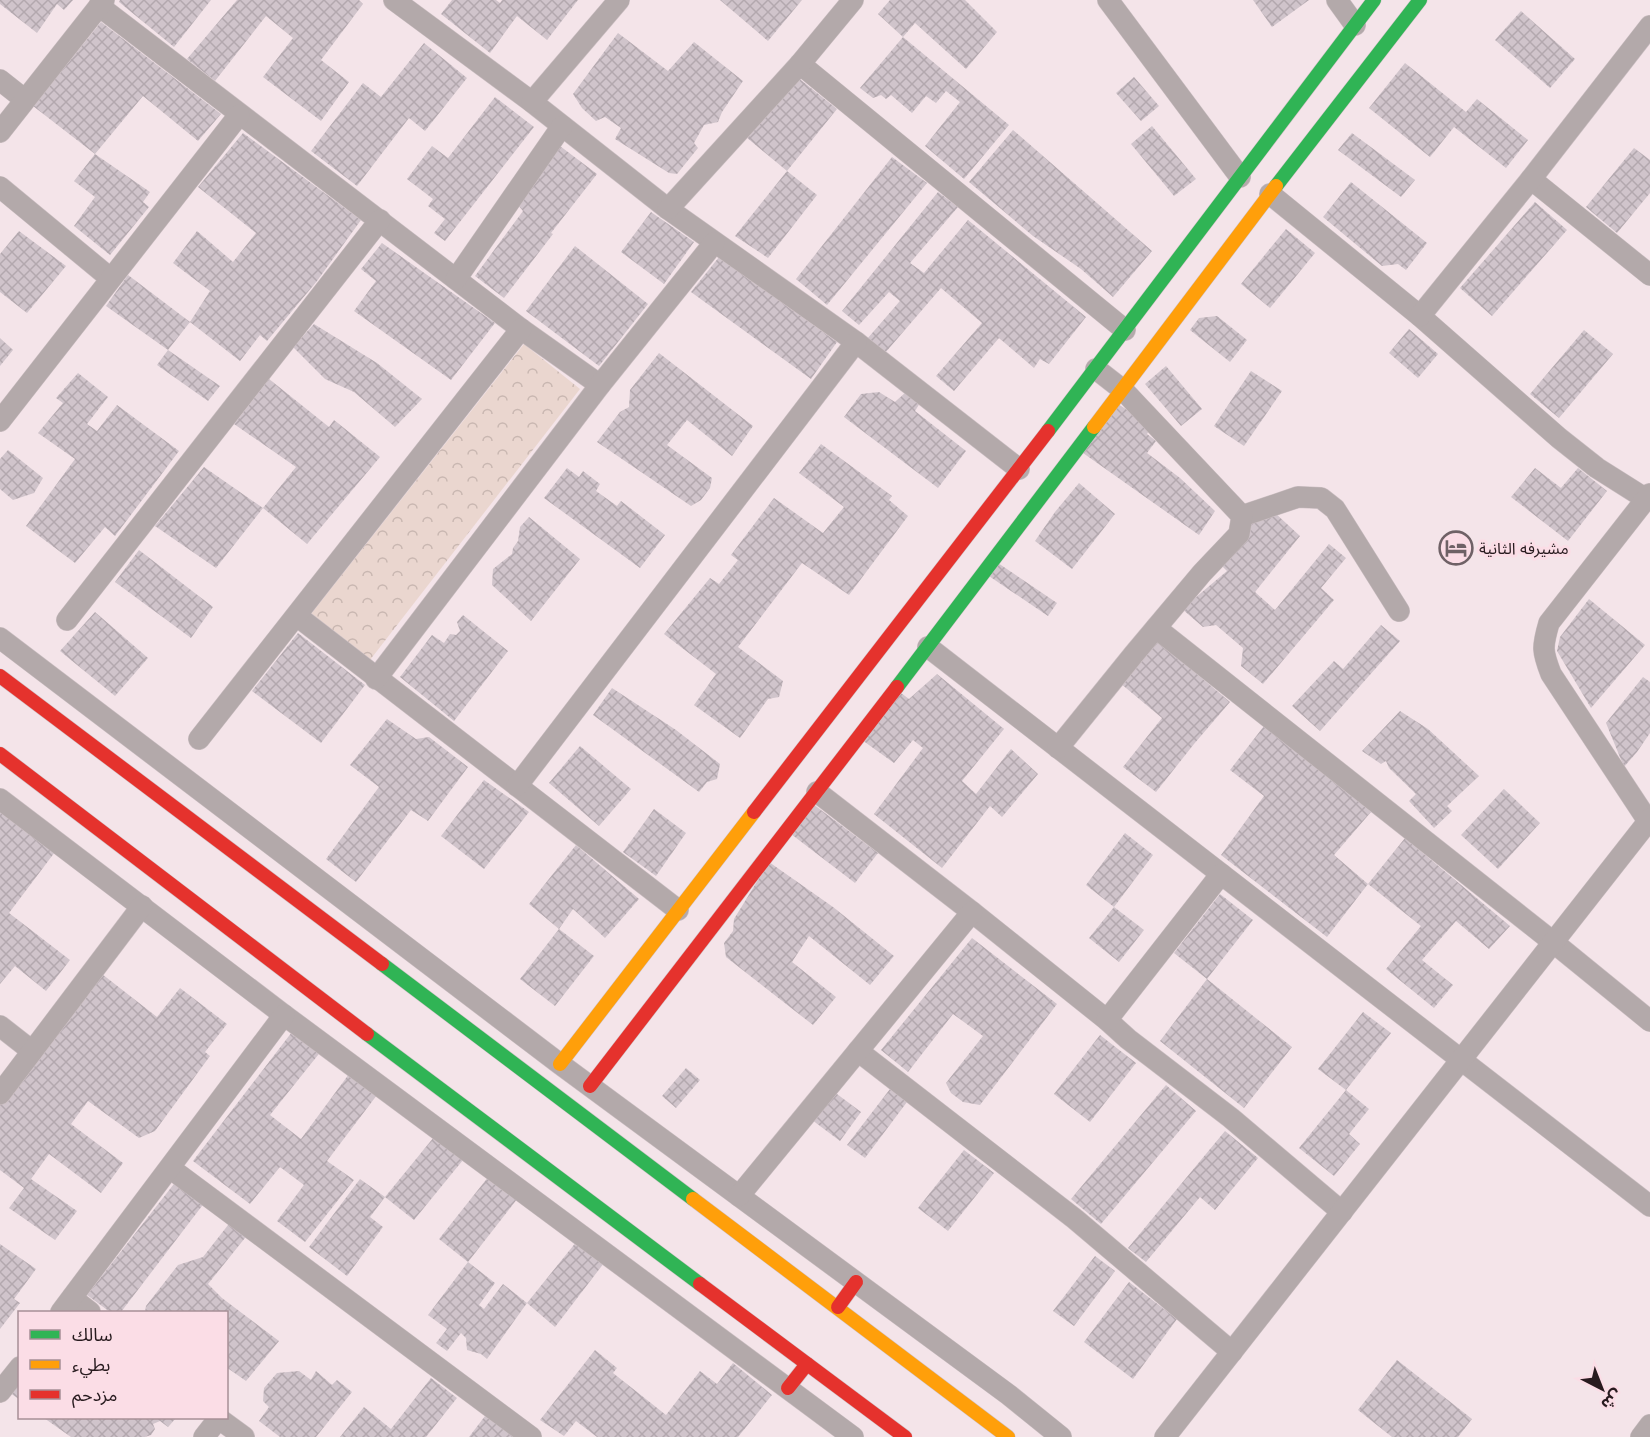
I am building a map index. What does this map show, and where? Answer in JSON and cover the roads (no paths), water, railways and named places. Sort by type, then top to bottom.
[{"type":"street","points":[[394,0],[532,102],[668,209],[856,342],[1019,469]]},
{"type":"street","points":[[532,102],[619,0]]},
{"type":"street","points":[[668,209],[800,64],[853,0]]},
{"type":"street","points":[[1108,0],[1240,177]]},
{"type":"street","points":[[1337,0],[1355,25]]},
{"type":"street","points":[[560,1064],[1096,369],[1374,0]]},
{"type":"street","points":[[590,1086],[928,647],[1270,194],[1420,0]]},
{"type":"street","points":[[0,132],[102,3],[239,115],[521,329],[600,385]]},
{"type":"street","points":[[1420,316],[1646,41]]},
{"type":"street","points":[[800,64],[1125,330]]},
{"type":"street","points":[[0,80],[24,99]]},
{"type":"street","points":[[3,412],[239,115]]},
{"type":"street","points":[[456,279],[562,126]]},
{"type":"street","points":[[1531,179],[1650,275]]},
{"type":"street","points":[[0,187],[110,278]]},
{"type":"street","points":[[1166,1437],[1649,820],[1551,674],[1543,655],[1549,623],[1648,497],[1597,468],[1558,438],[1420,316],[1270,194]]},
{"type":"street","points":[[67,620],[380,220]]},
{"type":"street","points":[[376,679],[600,385],[714,243]]},
{"type":"street","points":[[199,739],[521,329]]},
{"type":"street","points":[[517,786],[856,342]]},
{"type":"street","points":[[1096,369],[1123,390],[1242,516]]},
{"type":"street","points":[[1242,516],[1298,497],[1321,498],[1335,509],[1399,611]]},
{"type":"street","points":[[1058,748],[1202,573],[1239,534],[1242,516]]},
{"type":"street","points":[[297,616],[678,910]]},
{"type":"street","points":[[1156,628],[1650,1021]]},
{"type":"street","points":[[0,638],[560,1064],[1009,1395],[1061,1437]]},
{"type":"street","points":[[928,647],[1650,1206]]},
{"type":"street","points":[[0,676],[1008,1437]]},
{"type":"street","points":[[0,754],[406,1064],[905,1437]]},
{"type":"street","points":[[817,792],[1231,1118],[1342,1212]]},
{"type":"street","points":[[0,799],[284,1015],[788,1388],[826,1429],[853,1437]]},
{"type":"street","points":[[1107,1020],[1221,874]]},
{"type":"street","points":[[0,1094],[141,906]]},
{"type":"street","points":[[739,1196],[972,912]]},
{"type":"street","points":[[87,1311],[67,1305],[284,1015]]},
{"type":"street","points":[[0,1026],[32,1051]]},
{"type":"street","points":[[858,1051],[1075,1219],[1232,1352]]},
{"type":"street","points":[[170,1168],[531,1437]]},
{"type":"street","points":[[837,1307],[856,1282]]},
{"type":"street","points":[[788,1388],[807,1364]]},
{"type":"street","points":[[0,1392],[18,1370]]},
{"type":"street","points":[[204,1437],[218,1419]]},
{"type":"street","points":[[220,1419],[244,1437]]},
{"type":"street","points":[[1641,1437],[1650,1425]]},
{"type":"place","name":"مشيرفه الثانية","points":[[1456,548]]}]
